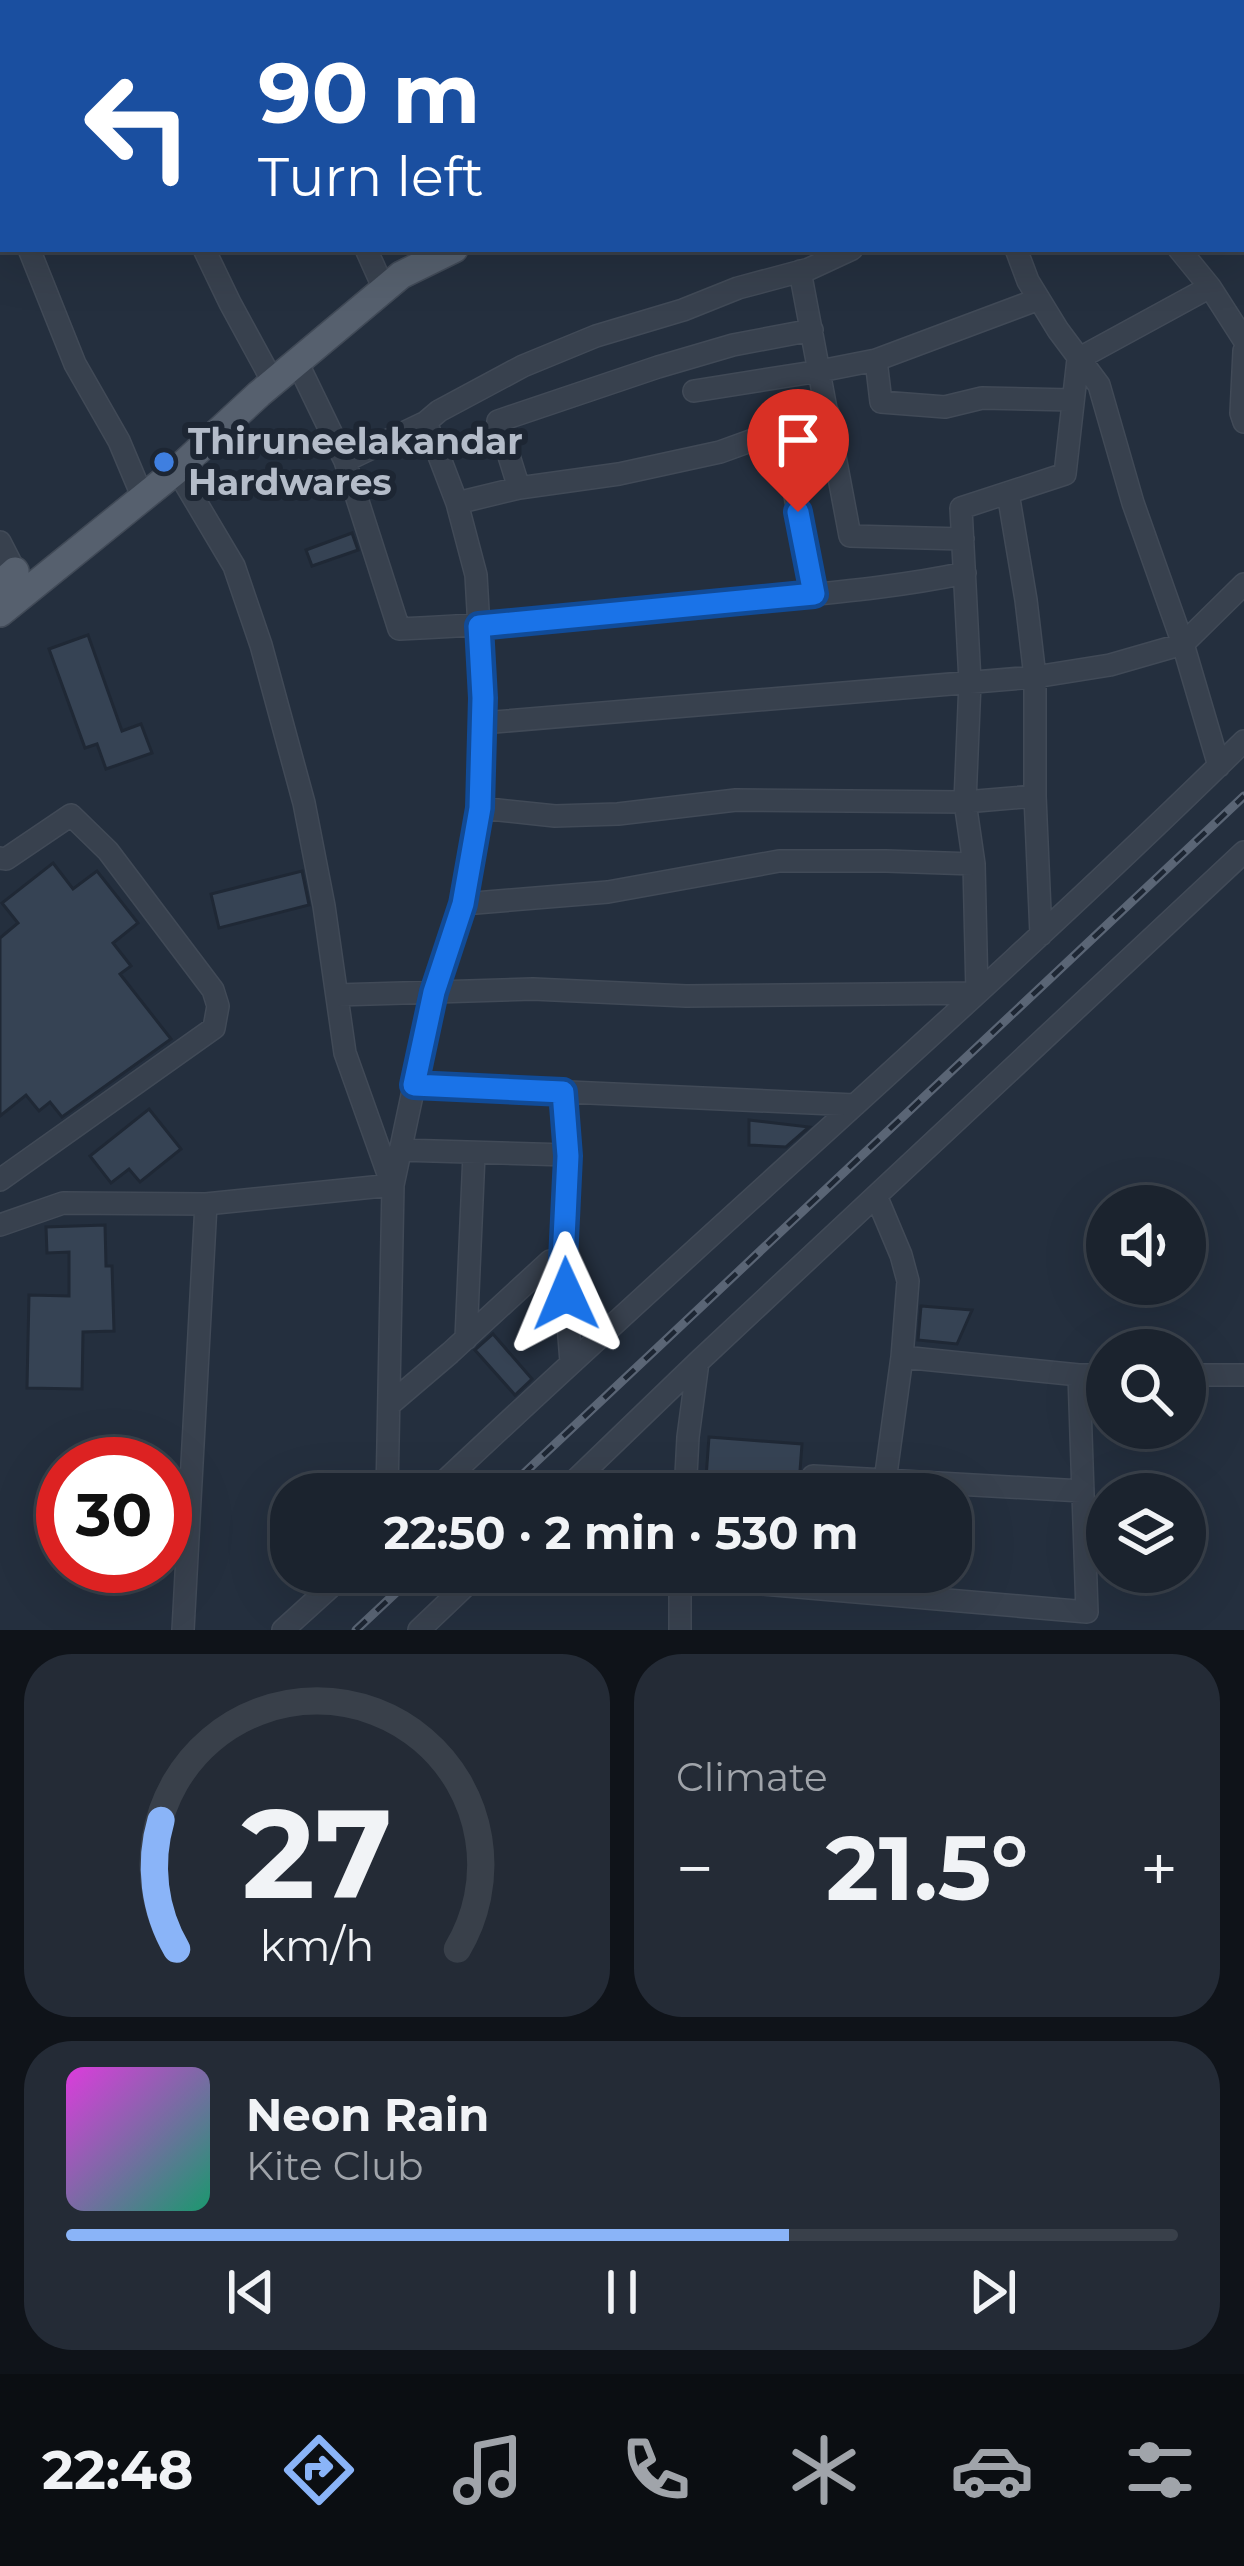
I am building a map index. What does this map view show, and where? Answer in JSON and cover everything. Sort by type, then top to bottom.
[{"type":"main road","points":[[0,613],[14,583],[143,498],[401,275],[448,252]]},
{"type":"street","points":[[30,252],[75,364],[143,498]]},
{"type":"street","points":[[205,252],[273,382]]},
{"type":"street","points":[[367,252],[383,290]]},
{"type":"street","points":[[345,460],[425,422],[523,366],[596,336],[800,271],[845,252]]},
{"type":"street","points":[[1020,252],[1028,281],[1099,385],[1219,766]]},
{"type":"street","points":[[1181,252],[1244,340]]},
{"type":"street","points":[[800,271],[850,536],[963,539]]},
{"type":"street","points":[[1078,359],[1210,287]]},
{"type":"street","points":[[694,391],[876,360],[1040,299]]},
{"type":"street","points":[[519,488],[498,421],[733,345],[812,330]]},
{"type":"street","points":[[1244,351],[1244,422]]},
{"type":"street","points":[[977,993],[974,864],[965,802],[970,682],[961,508],[1065,474],[1078,359]]},
{"type":"street","points":[[876,360],[881,402],[945,407],[982,398],[1073,400]]},
{"type":"street","points":[[297,362],[345,460],[400,629],[479,626],[814,594],[964,574]]},
{"type":"street","points":[[457,503],[720,452],[828,413]]},
{"type":"street","points":[[387,1473],[393,1185],[434,992],[463,904],[480,808],[476,575],[457,503],[425,422]]},
{"type":"street","points":[[783,430],[814,594]]},
{"type":"street","points":[[177,470],[234,566],[261,645],[304,803],[345,1053],[393,1185]]},
{"type":"street","points":[[1008,493],[1035,677],[1041,935]]},
{"type":"street","points":[[0,542],[14,583]]},
{"type":"street","points":[[482,723],[1035,677],[1111,665],[1184,644],[1244,584]]},
{"type":"street","points":[[453,1473],[1041,935],[1244,741]]},
{"type":"street","points":[[480,808],[555,816],[736,800],[965,802],[1035,796]]},
{"type":"street","points":[[0,1180],[214,1028],[218,1006],[213,990],[108,851],[71,815],[2,860]]},
{"type":"street","points":[[583,1473],[1244,852]]},
{"type":"street","points":[[463,904],[608,892],[779,861],[974,864]]},
{"type":"street","points":[[337,994],[533,989],[686,996],[977,993]]},
{"type":"street","points":[[414,1085],[855,1105]]},
{"type":"street","points":[[563,1092],[568,1156],[563,1260],[571,1362]]},
{"type":"street","points":[[400,1150],[568,1156]]},
{"type":"street","points":[[466,1339],[474,1154]]},
{"type":"street","points":[[0,1225],[63,1203],[206,1204],[393,1185]]},
{"type":"street","points":[[877,1198],[908,1281],[886,1473]]},
{"type":"street","points":[[183,1630],[206,1204]]},
{"type":"street","points":[[389,1405],[550,1261],[563,1260]]},
{"type":"street","points":[[902,1357],[1086,1375]]},
{"type":"street","points":[[686,1473],[698,1362]]},
{"type":"street","points":[[839,1593],[1087,1621],[1079,1375]]},
{"type":"street","points":[[1206,1375],[1244,1376]]},
{"type":"street","points":[[972,1485],[1082,1491]]},
{"type":"street","points":[[284,1630],[324,1593]]},
{"type":"street","points":[[419,1630],[458,1593]]},
{"type":"street","points":[[680,1593],[680,1630]]},
{"type":"building","points":[[352,533],[358,550],[312,566],[306,550]]},
{"type":"building","points":[[88,635],[122,731],[141,724],[152,753],[106,769],[97,744],[85,748],[49,649]]},
{"type":"building","points":[[53,863],[73,889],[97,871],[138,923],[113,943],[131,966],[120,974],[171,1039],[62,1117],[50,1102],[39,1111],[26,1095],[0,1116],[0,938],[18,923],[2,903]]},
{"type":"building","points":[[302,871],[309,905],[219,928],[211,894]]},
{"type":"building","points":[[149,1109],[181,1149],[140,1182],[129,1169],[111,1183],[90,1156]]},
{"type":"building","points":[[749,1120],[809,1127],[786,1147],[749,1145]]},
{"type":"building","points":[[105,1225],[114,1331],[83,1332],[82,1389],[27,1388],[29,1295],[69,1296],[69,1252],[47,1253],[46,1227]]},
{"type":"building","points":[[921,1306],[972,1310],[957,1344],[918,1340]]},
{"type":"building","points":[[493,1334],[532,1379],[515,1395],[475,1350]]},
{"type":"building","points":[[709,1437],[802,1444],[800,1473],[706,1473]]},
{"type":"railway","points":[[524,1473],[1244,796]]},
{"type":"railway","points":[[356,1630],[396,1593]]},
{"type":"place","name":"Thiruneelakandar Hardwares","points":[[164,462]]},
{"type":"route","points":[[566,1294],[568,1156],[563,1092],[414,1085],[434,992],[463,904],[480,808],[483,698],[479,626],[814,594],[798,512]]}]
